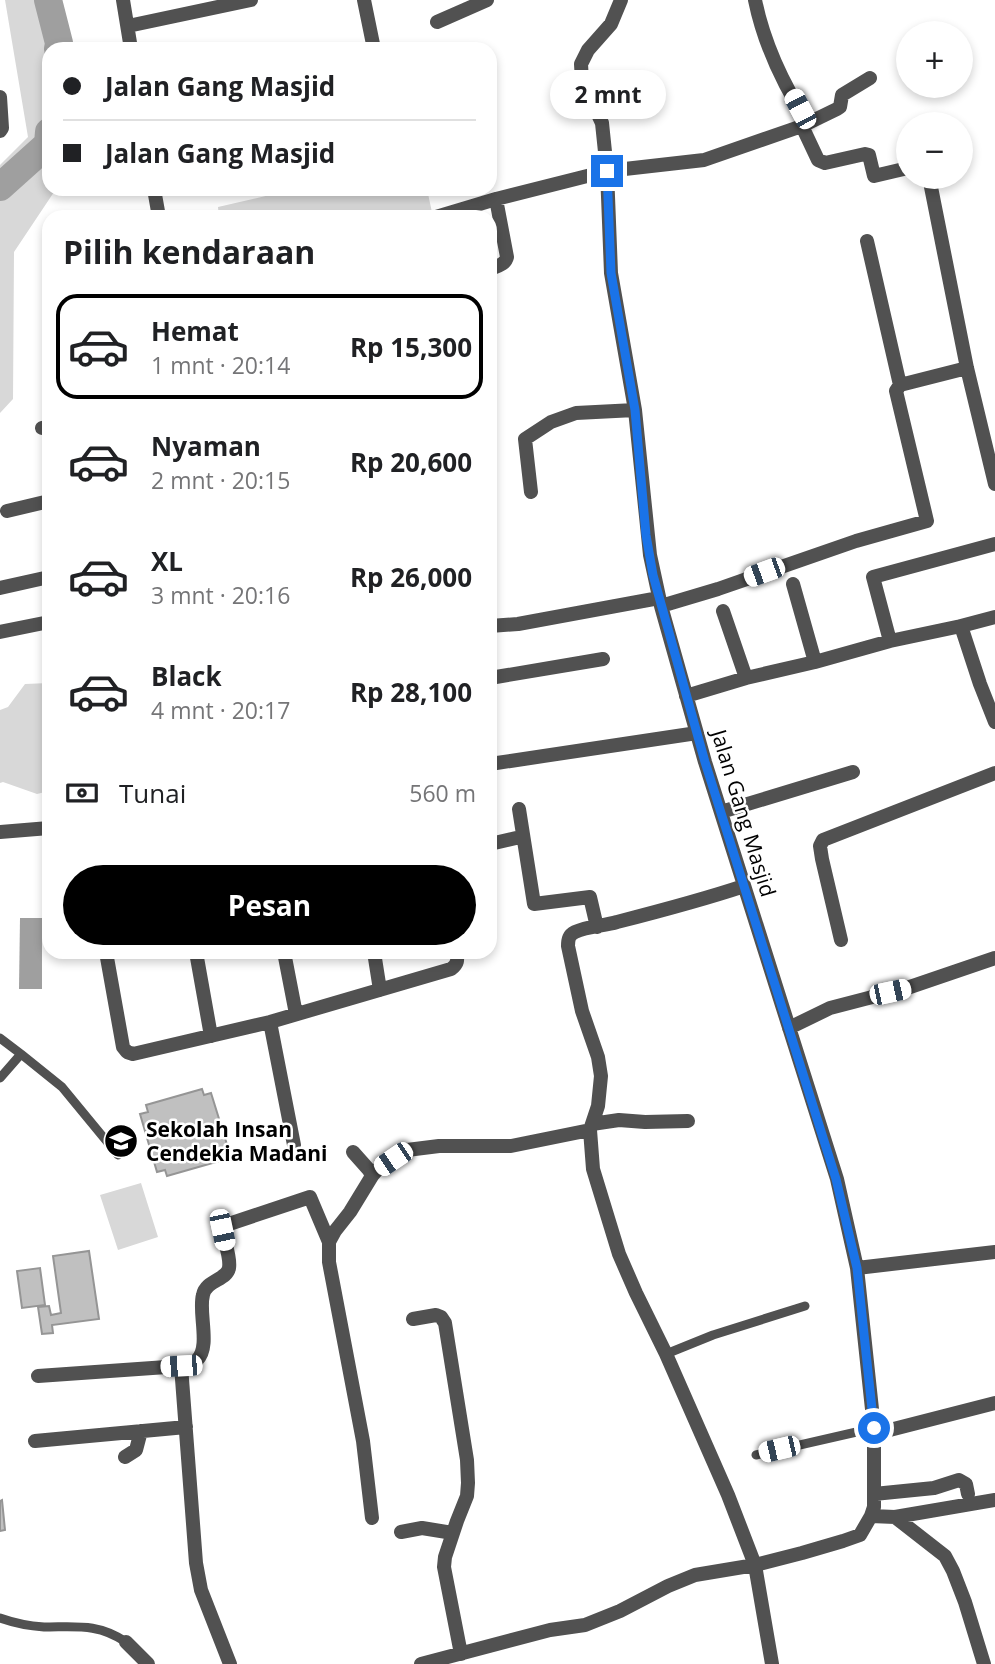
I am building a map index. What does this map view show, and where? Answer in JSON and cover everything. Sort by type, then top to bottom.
[{"type":"street","points":[[123,0],[130,42]]},
{"type":"street","points":[[128,26],[251,0]]},
{"type":"street","points":[[364,0],[369,42]]},
{"type":"street","points":[[437,22],[487,0]]},
{"type":"street","name":"Jalan Gang Masjid","points":[[621,0],[611,23],[588,50],[581,64],[582,81],[587,96],[601,123],[607,171],[611,273],[635,410],[646,535],[653,575],[696,733],[836,1179],[857,1268],[874,1431],[874,1507],[871,1516]]},
{"type":"street","points":[[755,0],[778,68],[805,124],[818,160],[825,163],[865,154],[871,159],[874,176],[896,171]]},
{"type":"street","points":[[459,210],[607,171],[704,160],[805,124],[839,108],[842,94],[870,78]]},
{"type":"street","points":[[0,97],[0,131]]},
{"type":"street","points":[[931,189],[967,368],[995,484]]},
{"type":"street","points":[[496,199],[508,257],[497,267]]},
{"type":"street","points":[[867,241],[900,385]]},
{"type":"street","points":[[497,626],[660,602],[718,589],[856,541],[928,522],[895,391],[900,385],[967,368]]},
{"type":"street","points":[[531,492],[524,439],[551,422],[576,413],[635,410]]},
{"type":"street","points":[[6,511],[42,503]]},
{"type":"street","points":[[890,641],[873,578],[995,544]]},
{"type":"street","points":[[0,587],[42,578]]},
{"type":"street","points":[[793,584],[815,662]]},
{"type":"street","points":[[723,611],[747,678]]},
{"type":"street","points":[[687,696],[890,641],[995,617]]},
{"type":"street","points":[[0,632],[42,623]]},
{"type":"street","points":[[961,626],[995,722]]},
{"type":"street","points":[[497,677],[603,659]]},
{"type":"street","points":[[980,684],[995,680]]},
{"type":"street","points":[[497,763],[696,733]]},
{"type":"street","points":[[720,812],[853,772]]},
{"type":"street","points":[[841,940],[822,859],[820,846],[823,840],[995,773]]},
{"type":"street","points":[[519,809],[534,904],[590,897],[597,927]]},
{"type":"street","points":[[0,832],[42,829]]},
{"type":"street","points":[[497,842],[516,838]]},
{"type":"street","points":[[744,886],[701,900],[578,930],[572,933],[568,946],[582,1012],[598,1057],[601,1076],[598,1106],[591,1127],[593,1169],[619,1254],[728,1495],[755,1565],[772,1664]]},
{"type":"street","points":[[789,1028],[830,1008],[907,988],[995,958]]},
{"type":"street","points":[[107,959],[123,1047],[134,1054],[270,1022],[380,990],[451,969],[456,966],[458,959]]},
{"type":"street","points":[[197,959],[211,1036]]},
{"type":"street","points":[[285,959],[296,1014]]},
{"type":"street","points":[[375,959],[380,990]]},
{"type":"street","points":[[270,1022],[294,1144]]},
{"type":"street","points":[[329,1242],[372,1176],[379,1168],[407,1150],[439,1146],[510,1146],[619,1120],[688,1121]]},
{"type":"street","points":[[353,1152],[372,1176]]},
{"type":"street","points":[[38,1376],[181,1366],[197,1360],[202,1350],[204,1290],[209,1283],[227,1273],[229,1269],[222,1227],[310,1197],[329,1242],[329,1262],[363,1441],[372,1518]]},
{"type":"street","points":[[857,1268],[995,1252]]},
{"type":"street","points":[[413,1319],[436,1315],[442,1317],[445,1323],[467,1460],[467,1496],[445,1557],[444,1567],[461,1654]]},
{"type":"street","points":[[181,1366],[196,1563],[201,1590],[230,1664]]},
{"type":"street","points":[[874,1431],[995,1403]]},
{"type":"street","points":[[35,1441],[186,1427]]},
{"type":"street","points":[[125,1457],[136,1450],[141,1431]]},
{"type":"street","points":[[874,1494],[934,1488],[959,1480],[966,1484],[968,1494]]},
{"type":"street","points":[[421,1664],[550,1630],[584,1625],[695,1576],[755,1565],[860,1535],[871,1516],[895,1517],[995,1500]]},
{"type":"street","points":[[895,1517],[945,1556],[965,1602],[984,1664]]},
{"type":"street","points":[[401,1532],[422,1528],[453,1533]]},
{"type":"street","points":[[126,1642],[148,1664]]},
{"type":"lane","points":[[0,1038],[62,1087],[118,1155]]},
{"type":"lane","points":[[0,1079],[21,1054]]},
{"type":"lane","points":[[666,1354],[713,1335],[805,1306]]},
{"type":"lane","points":[[756,1455],[874,1431]]},
{"type":"lane","points":[[0,1618],[41,1627],[87,1626],[116,1635],[126,1642]]},
{"type":"shaded area","points":[[5,0],[57,0],[65,42],[42,42],[42,196],[51,196],[14,252],[13,399],[0,413],[0,165],[28,137]]},
{"type":"shaded area","points":[[265,196],[428,196],[432,210],[218,210],[218,207]]},
{"type":"shaded area","points":[[42,683],[42,793],[37,794],[0,783],[0,710],[8,707],[25,684]]},
{"type":"shaded area","points":[[20,918],[42,918],[42,989],[19,989]]},
{"type":"shaded area","points":[[141,1183],[158,1237],[118,1250],[100,1195]]},
{"type":"building","points":[[202,1089],[204,1095],[211,1093],[229,1151],[221,1153],[223,1160],[167,1176],[165,1170],[157,1172],[140,1114],[148,1112],[146,1105]]},
{"type":"building","points":[[89,1251],[99,1319],[52,1325],[53,1333],[42,1334],[38,1307],[49,1306],[51,1315],[61,1313],[53,1256]]},
{"type":"building","points":[[40,1268],[45,1305],[22,1308],[17,1271]]},
{"type":"building","points":[[2,1500],[5,1530],[0,1531],[0,1501]]},
{"type":"waterway","points":[[48,0],[59,42]]},
{"type":"waterway","points":[[0,187],[42,149]]},
{"type":"place","name":"Sekolah Insan Cendekia Madani","points":[[121,1141]]},
{"type":"route","points":[[607,171],[611,273],[635,410],[646,535],[653,575],[705,762],[836,1179],[857,1268],[874,1428]]}]
